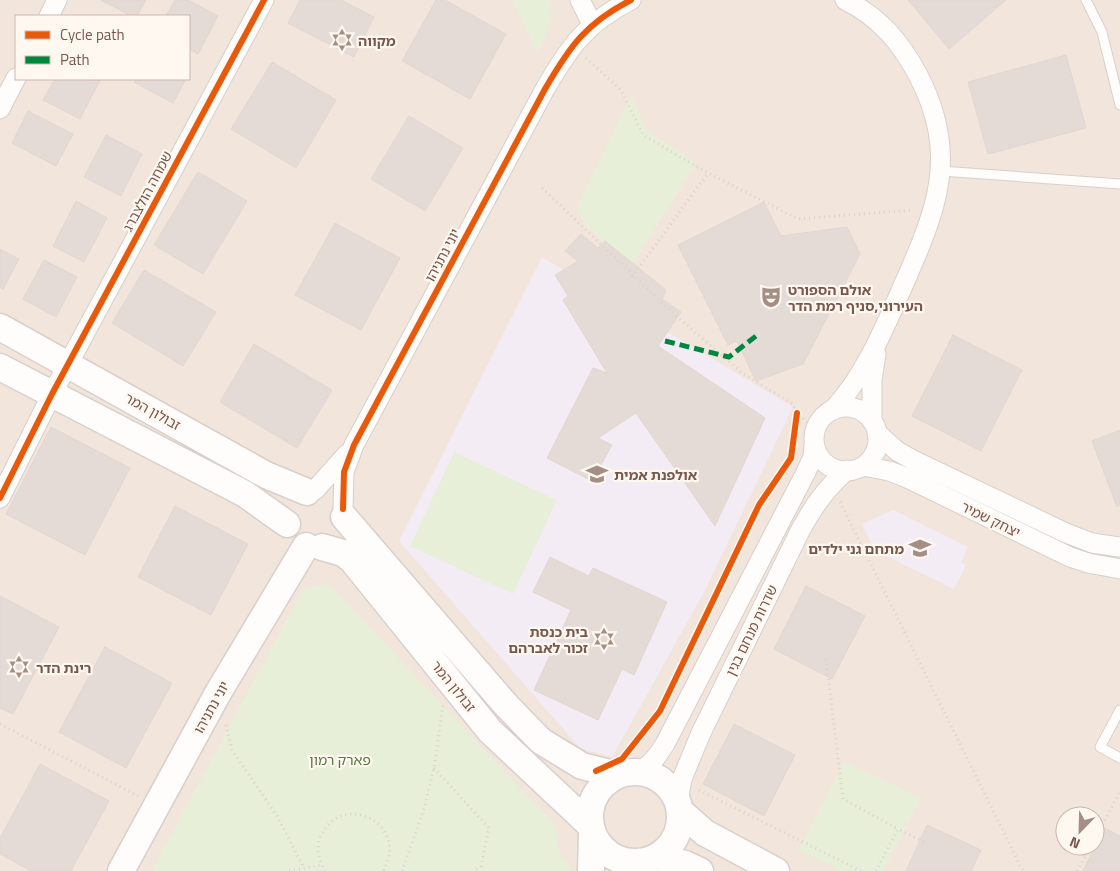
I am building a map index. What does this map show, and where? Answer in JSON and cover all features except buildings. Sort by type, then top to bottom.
[{"type":"street","points":[[50,15],[58,0]]},
{"type":"street","name":"שמחה הולצברג","points":[[0,498],[52,394],[264,0]]},
{"type":"street","points":[[580,0],[592,24]]},
{"type":"street","name":"יוני נתניהו","points":[[344,513],[344,472],[354,445],[545,89],[573,46],[592,24],[631,0]]},
{"type":"street","points":[[845,0],[866,11],[890,31],[908,56],[931,102],[938,124],[941,170],[934,208],[925,234],[878,343],[850,390],[833,410],[819,422],[815,438],[823,461],[832,468],[855,468],[875,451],[872,380],[878,343]]},
{"type":"street","points":[[0,109],[15,80]]},
{"type":"street","name":"זבולון המר","points":[[0,327],[266,475],[311,491]]},
{"type":"street","points":[[0,367],[245,494],[287,524],[291,533],[314,547],[330,544],[341,533],[344,513],[332,495],[311,491],[299,496],[290,507],[287,524]]},
{"type":"street","points":[[833,410],[854,408],[874,427]]},
{"type":"street","name":"יצחק שמיר","points":[[874,427],[897,451],[913,460],[1038,520],[1092,542],[1120,547]]},
{"type":"street","name":"שדרות מנחם בגין","points":[[629,773],[648,767],[665,744],[804,476],[813,457],[815,438]]},
{"type":"street","name":"יוני נתניהו","points":[[311,491],[354,445]]},
{"type":"street","name":"יצחק שמיר","points":[[855,468],[890,471],[1070,557],[1088,563],[1120,568]]},
{"type":"street","name":"שדרות מנחם בגין","points":[[684,800],[682,779],[700,733],[800,531],[814,506],[831,484],[855,468]]},
{"type":"street","name":"זבולון המר","points":[[344,513],[506,704],[541,741],[582,766],[629,773]]},
{"type":"street","name":"זבולון המר","points":[[314,547],[343,553],[352,560],[490,731],[591,828]]},
{"type":"street","name":"יוני נתניהו","points":[[120,871],[218,693],[314,547]]},
{"type":"street","points":[[591,871],[590,809],[595,795],[604,783],[629,773],[654,775],[684,800],[705,833],[776,871]]},
{"type":"street","points":[[640,864],[665,852],[678,833],[684,800]]},
{"type":"street","points":[[591,828],[597,842],[615,858],[640,864],[685,864],[700,871]]},
{"type":"lane","points":[[1086,0],[1102,32],[1120,105]]},
{"type":"lane","points":[[941,170],[1120,184]]},
{"type":"lane","points":[[1120,710],[1100,747],[1120,758]]},
{"type":"path","points":[[573,46],[621,90],[643,135],[708,173],[798,219],[934,208]]},
{"type":"path","points":[[632,277],[708,173]]},
{"type":"path","points":[[542,188],[632,277],[742,373],[793,404],[797,413],[815,438]]},
{"type":"path","points":[[796,422],[797,413]]},
{"type":"path","points":[[831,484],[1023,871]]},
{"type":"path","points":[[826,659],[843,799],[924,842]]},
{"type":"path","points":[[402,871],[424,809],[434,768],[440,709],[454,685]]},
{"type":"path","points":[[218,693],[232,750],[277,816],[304,868]]},
{"type":"path","points":[[0,724],[156,806]]},
{"type":"path","points":[[434,768],[489,828],[482,866],[473,871]]},
{"type":"path","points":[[1105,820],[1120,792]]},
{"type":"path","points":[[684,800],[861,871]]},
{"type":"path","points":[[326,871],[321,865],[318,847],[324,831],[331,822],[353,814],[365,815],[375,820],[384,829],[389,839],[390,851],[388,862],[383,871]]},
{"type":"path","points":[[876,871],[898,829]]},
{"type":"path","points":[[1077,871],[1085,856]]},
{"type":"path","points":[[289,871],[321,865]]},
{"type":"shaded area","points":[[0,0],[1120,0],[1120,871],[0,871]]},
{"type":"shaded area","name":"אולפנת אמית","points":[[542,257],[793,407],[704,592],[612,757],[580,748],[399,541]]},
{"type":"shaded area","name":"מתחם גני ילדים","points":[[893,510],[968,547],[961,562],[966,565],[954,589],[874,550],[862,524]]},
{"type":"green space","points":[[512,0],[548,0],[551,20],[547,33],[537,52]]},
{"type":"green space","points":[[631,96],[646,130],[696,163],[631,267],[585,225],[577,207]]},
{"type":"green space","points":[[454,452],[557,500],[513,594],[410,546]]},
{"type":"green space","name":"פארק רמון","points":[[329,584],[555,825],[558,849],[570,868],[569,871],[152,871],[303,589]]},
{"type":"green space","points":[[844,762],[921,798],[883,871],[842,871],[799,850]]},
{"type":"marked path","points":[[665,341],[729,357],[756,336]]},
{"type":"cycle path","points":[[0,498],[52,394],[264,0]]},
{"type":"cycle path","points":[[343,509],[344,472],[354,445],[545,89],[580,37],[602,18],[631,0]]},
{"type":"cycle path","points":[[596,771],[622,759],[660,711],[759,505],[791,458],[797,413]]},
{"type":"place","name":"מקווה","points":[[342,40]]},
{"type":"place","name":"אולם הספורט העירוני,סניף רמת הדר","points":[[771,297]]},
{"type":"place","name":"אולפנת אמית","points":[[597,474]]},
{"type":"place","name":"מתחם גני ילדים","points":[[920,548]]},
{"type":"place","name":"בית כנסת זכור לאברהם","points":[[604,639]]},
{"type":"place","name":"רינת הדר","points":[[19,667]]}]
